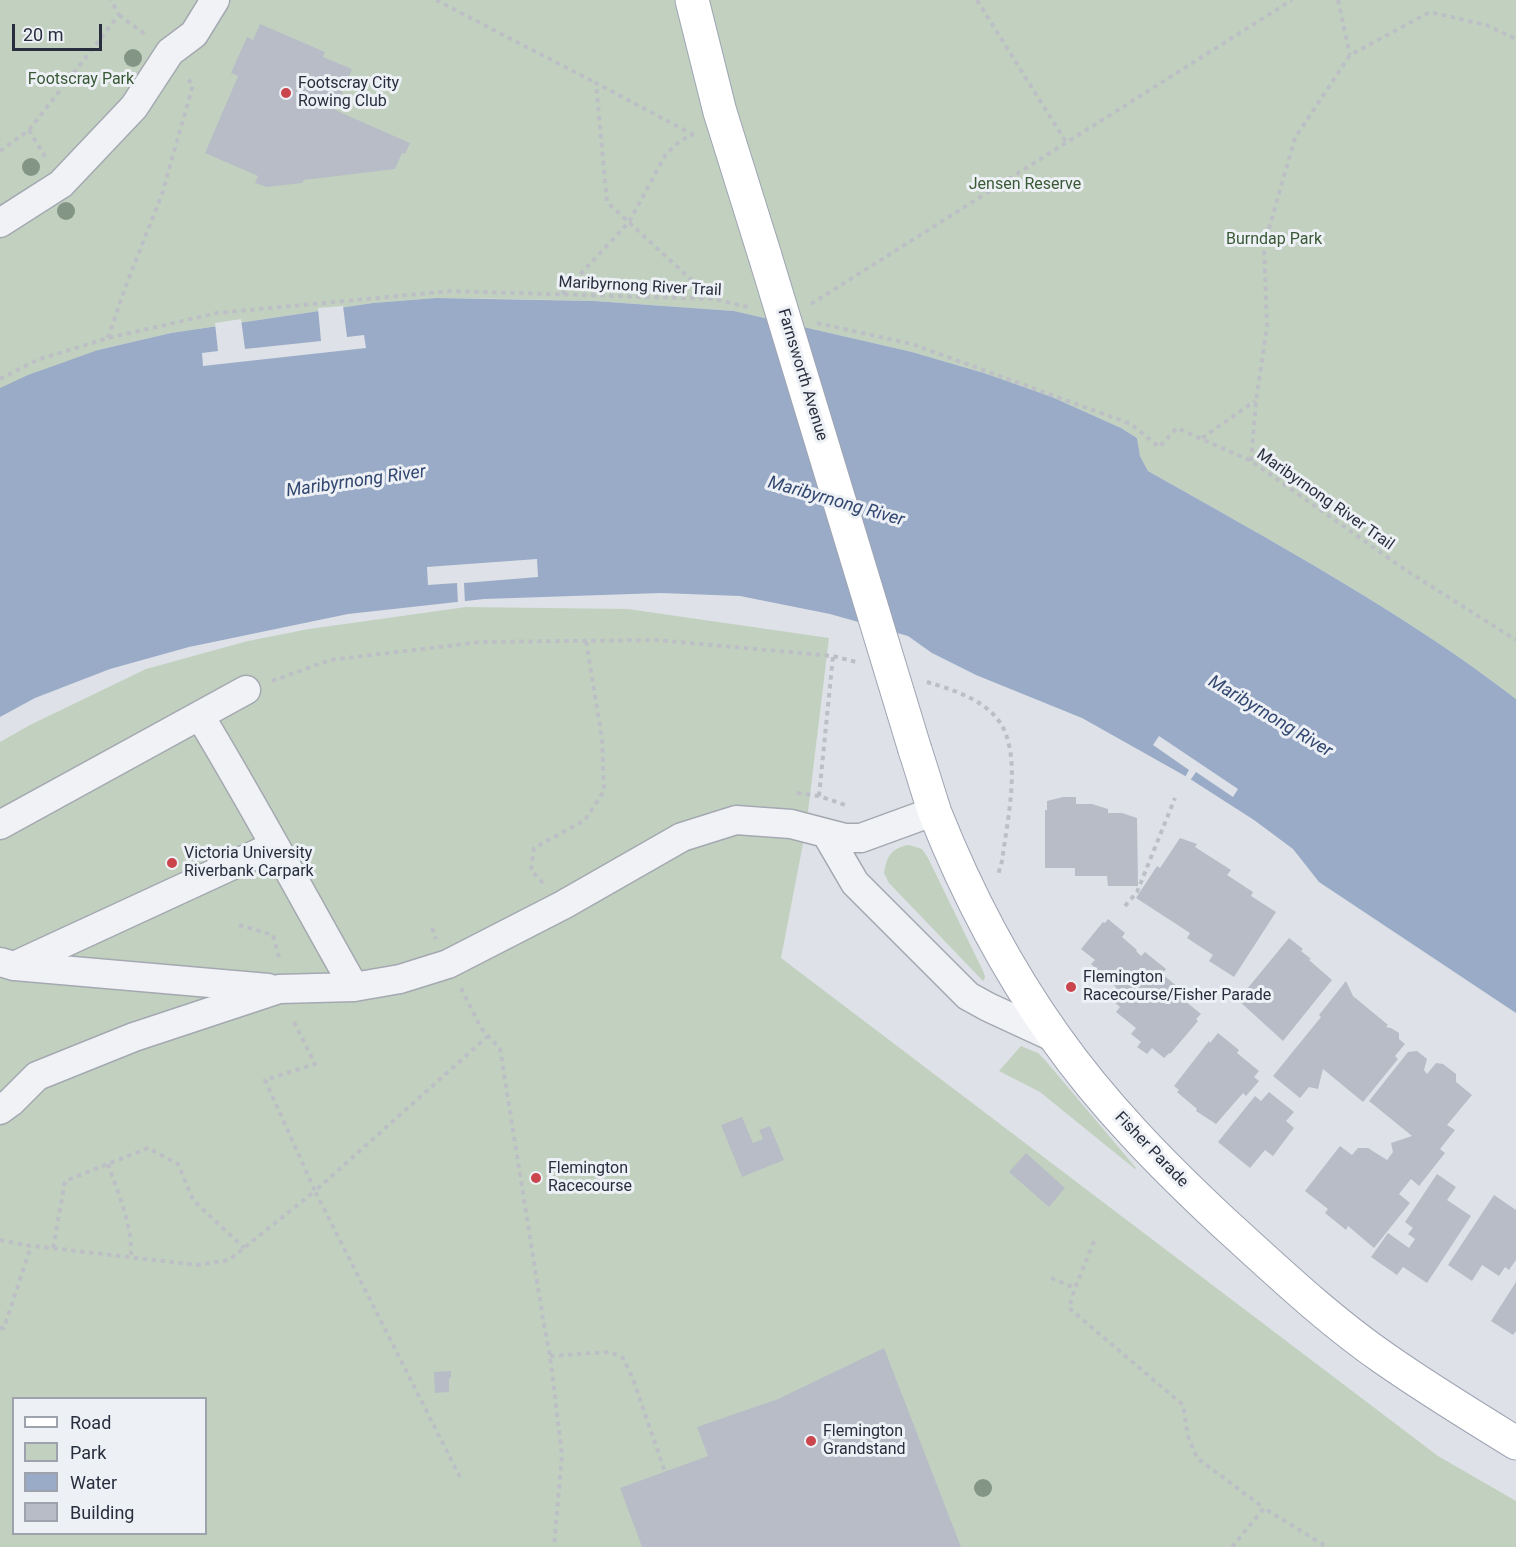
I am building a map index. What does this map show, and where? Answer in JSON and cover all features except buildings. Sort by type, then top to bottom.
[{"type":"main road","name":"Farnsworth Avenue","points":[[692,0],[720,112],[915,750]]},
{"type":"main road","name":"Fisher Parade","points":[[915,750],[935,811],[953,855],[985,922],[1018,981],[1055,1038],[1127,1127],[1183,1184],[1275,1269],[1383,1358],[1516,1443]]},
{"type":"lane","points":[[0,223],[61,184],[134,107],[170,52],[194,34],[214,0]]},
{"type":"lane","points":[[0,825],[246,690]]},
{"type":"lane","points":[[200,716],[246,790],[274,846],[354,987]]},
{"type":"lane","points":[[7,964],[283,989],[354,987],[400,979],[448,964],[563,905],[682,837],[736,820],[791,824],[845,838],[861,837],[935,811]]},
{"type":"lane","points":[[827,835],[855,883],[968,996],[1055,1038]]},
{"type":"lane","points":[[7,964],[274,846]]},
{"type":"lane","points":[[0,1110],[38,1076],[134,1037],[283,989]]},
{"type":"path","points":[[0,151],[29,130],[119,15],[111,0]]},
{"type":"path","points":[[436,0],[702,139]]},
{"type":"path","points":[[977,0],[1066,142]]},
{"type":"path","points":[[810,304],[1292,0]]},
{"type":"path","points":[[1338,0],[1350,55]]},
{"type":"path","points":[[1251,461],[1256,401],[1267,326],[1264,246],[1295,138],[1350,55],[1430,12],[1486,25],[1516,39]]},
{"type":"path","points":[[596,83],[607,202],[713,299]]},
{"type":"path","points":[[561,295],[628,222],[666,154],[681,140],[693,135]]},
{"type":"path","points":[[108,338],[124,288],[162,194]]},
{"type":"path","name":"Maribyrnong River Trail","points":[[0,379],[37,360],[108,338],[229,311],[452,291],[713,299],[757,309]]},
{"type":"path","name":"Maribyrnong River Trail","points":[[812,321],[912,344],[1131,424],[1159,447],[1177,428],[1202,438],[1251,461],[1407,571],[1516,640]]},
{"type":"path","points":[[1202,438],[1256,401]]},
{"type":"path","points":[[246,690],[330,660],[481,642],[657,640],[833,656],[866,665]]},
{"type":"path","points":[[563,905],[531,870],[534,849],[585,820],[604,791],[603,738],[586,641]]},
{"type":"path","points":[[833,656],[819,796],[855,808]]},
{"type":"path","points":[[920,680],[952,689],[981,705],[998,720],[1010,744],[1012,766],[1002,861],[985,922]]},
{"type":"path","points":[[1125,906],[1137,892],[1175,798]]},
{"type":"path","points":[[239,926],[273,935],[283,989],[292,1016],[315,1064],[265,1080],[315,1191],[460,1477]]},
{"type":"path","points":[[432,928],[481,1028],[500,1049],[550,1356],[562,1455],[554,1547]]},
{"type":"path","points":[[0,1240],[32,1246],[198,1265],[229,1260],[315,1191],[488,1036]]},
{"type":"path","points":[[53,1248],[65,1181],[148,1148],[178,1164],[193,1200],[244,1248]]},
{"type":"path","points":[[108,1164],[129,1229],[132,1246],[131,1258]]},
{"type":"path","points":[[1094,1241],[1069,1308],[1183,1405],[1188,1436],[1197,1458],[1264,1508],[1327,1547]]},
{"type":"path","points":[[0,1328],[4,1328],[32,1246]]},
{"type":"path","points":[[1051,1278],[1075,1288]]},
{"type":"path","points":[[550,1356],[610,1352],[623,1358],[633,1379],[665,1472]]},
{"type":"path","points":[[1232,1547],[1264,1508]]},
{"type":"green space","name":"Burndap Park","points":[[0,0],[1516,0],[1516,699],[1428,636],[1382,607],[1148,471],[1140,456],[1137,438],[1121,428],[1052,397],[984,373],[912,352],[734,311],[594,301],[512,299],[436,298],[373,303],[171,333],[98,350],[0,407]]},
{"type":"green space","name":"Flemington Racecourse","points":[[466,607],[628,609],[829,638],[806,828],[781,958],[1438,1456],[1516,1501],[1516,1547],[0,1547],[0,742],[146,669],[248,641],[309,629]]},
{"type":"green space","points":[[909,845],[922,849],[928,858],[984,973],[983,981],[889,883],[884,873],[888,857],[898,848]]},
{"type":"green space","points":[[1021,1046],[1038,1053],[1045,1060],[1135,1169],[1040,1092],[999,1071]]},
{"type":"water","name":"Maribyrnong River","points":[[436,298],[594,301],[734,311],[912,352],[984,373],[1052,397],[1121,428],[1137,438],[1140,456],[1148,471],[1382,607],[1428,636],[1516,699],[1516,1013],[1319,882],[1293,849],[1254,820],[1187,777],[1082,718],[976,675],[932,653],[908,636],[830,614],[740,596],[661,593],[484,599],[348,614],[189,647],[110,669],[35,698],[0,717],[0,388],[28,375],[98,350],[171,333],[373,303]]},
{"type":"pier","points":[[343,306],[347,337],[364,335],[366,348],[203,366],[202,353],[218,351],[215,323],[241,319],[245,349],[321,341],[318,308]]},
{"type":"pier","points":[[537,559],[538,577],[464,583],[465,604],[458,604],[457,583],[428,585],[427,567]]},
{"type":"pier","points":[[1159,736],[1238,789],[1233,797],[1196,772],[1189,782],[1184,779],[1189,770],[1153,745]]},
{"type":"place","name":"Footscray City Rowing Club","points":[[286,93]]},
{"type":"place","name":"Victoria University Riverbank Carpark","points":[[172,863]]},
{"type":"place","name":"Flemington Racecourse/Fisher Parade","points":[[1071,987]]},
{"type":"place","name":"Flemington Racecourse","points":[[536,1178]]},
{"type":"place","name":"Flemington Grandstand","points":[[811,1441]]},
{"type":"park label","name":"Footscray Park","points":[[81,80]]},
{"type":"park label","name":"Jensen Reserve","points":[[1025,185]]}]
